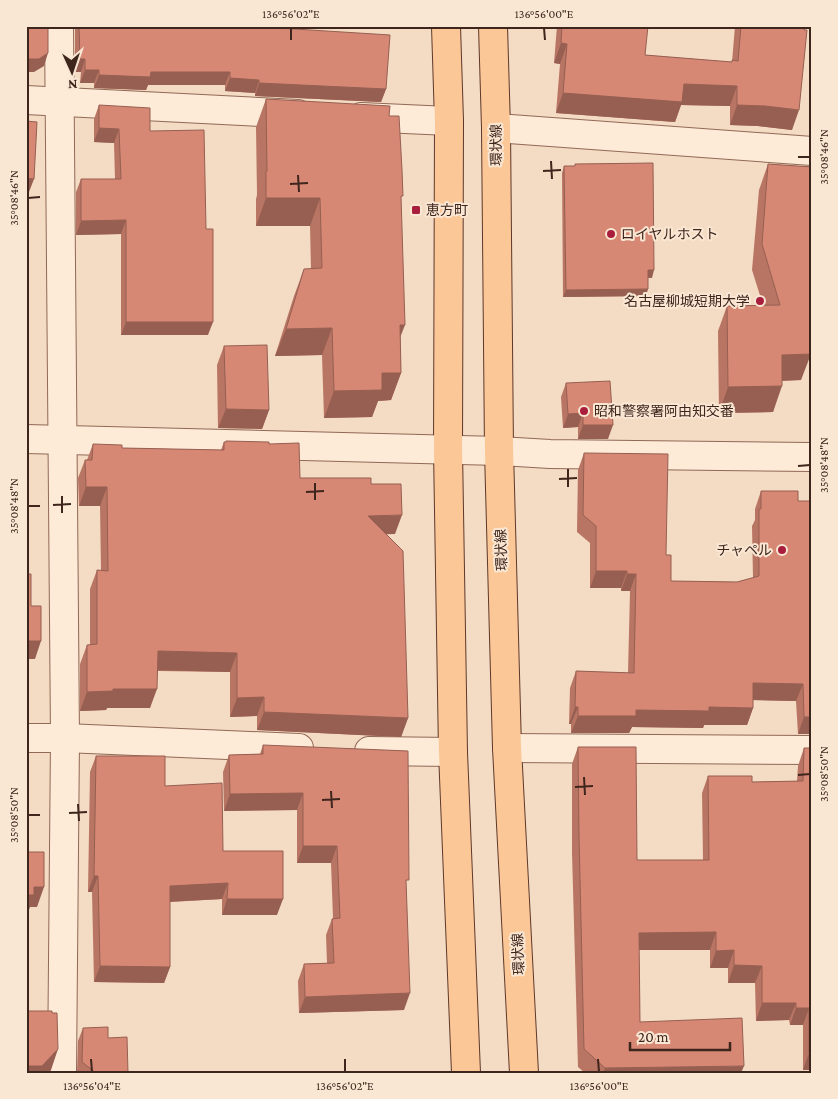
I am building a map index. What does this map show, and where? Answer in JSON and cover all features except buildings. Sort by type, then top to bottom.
[{"type":"main road","points":[[446,26],[449,122],[448,450],[453,752],[466,1073]]},
{"type":"main road","name":"環状線","points":[[493,26],[496,128],[499,451],[507,748],[524,1073]]},
{"type":"street","points":[[59,26],[65,738],[62,1073]]},
{"type":"street","points":[[26,100],[449,122]]},
{"type":"street","points":[[496,128],[812,151]]},
{"type":"street","points":[[26,439],[499,451],[550,454],[812,457]]},
{"type":"street","points":[[26,738],[419,753],[453,752]]},
{"type":"street","points":[[507,748],[812,750]]},
{"type":"place","name":"恵方町","points":[[416,210]]},
{"type":"place","name":"ロイヤルホスト","points":[[611,234]]},
{"type":"place","name":"名古屋柳城短期大学","points":[[760,301]]},
{"type":"place","name":"昭和警察署阿由知交番","points":[[584,411]]},
{"type":"place","name":"チャペル","points":[[782,550]]}]
